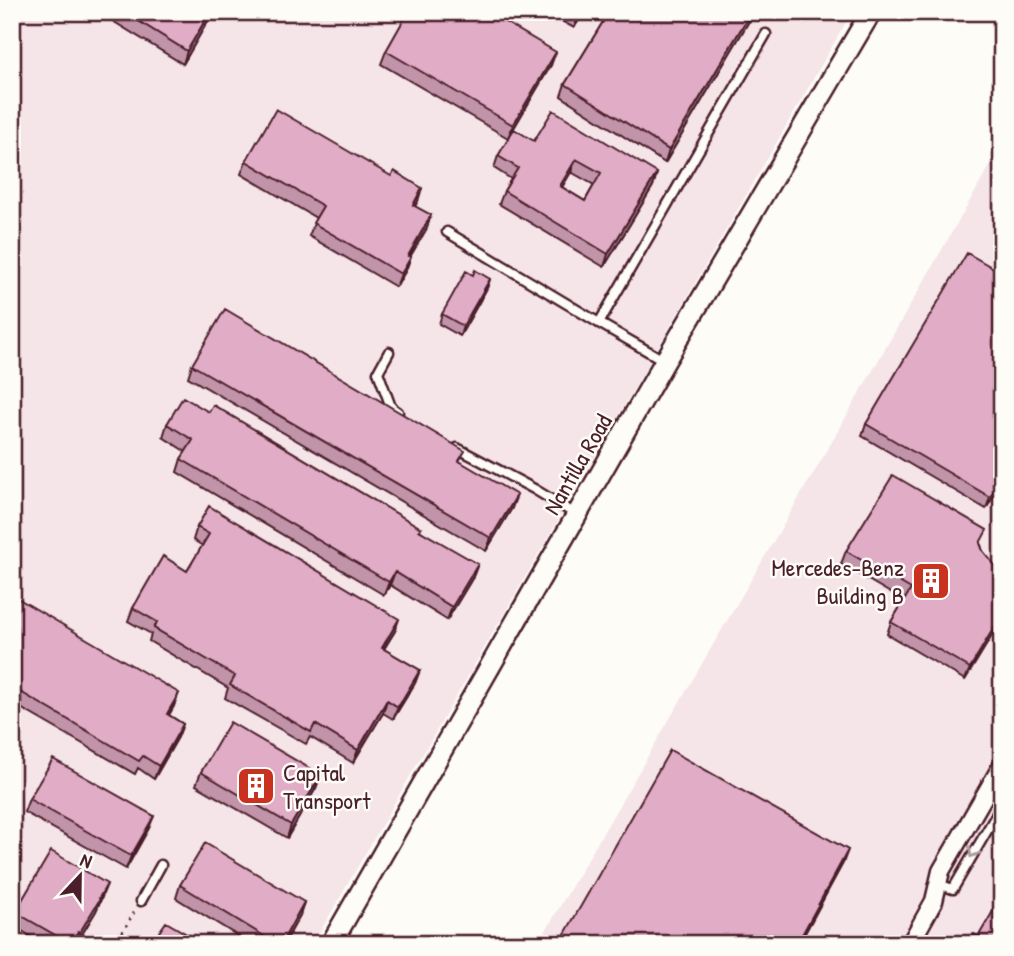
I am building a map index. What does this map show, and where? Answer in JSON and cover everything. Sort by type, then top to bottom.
[{"type":"street","name":"Nantilla Road","points":[[331,944],[665,361],[871,12]]},
{"type":"street","points":[[910,944],[934,901],[942,871],[1002,765]]},
{"type":"lane","points":[[598,323],[766,34]]},
{"type":"lane","points":[[447,232],[665,361]]},
{"type":"lane","points":[[389,352],[378,372],[391,407],[411,420]]},
{"type":"lane","points":[[452,445],[577,515]]},
{"type":"lane","points":[[938,884],[953,889],[1002,805]]},
{"type":"lane","points":[[141,901],[161,865]]},
{"type":"path","points":[[115,944],[141,901]]},
{"type":"shaded area","points":[[12,12],[852,12],[313,944],[12,944]]},
{"type":"shaded area","points":[[1002,145],[1002,944],[538,944],[826,452]]},
{"type":"building","points":[[124,12],[210,12],[187,51]]},
{"type":"building","points":[[408,12],[488,12],[556,52],[513,125],[386,51]]},
{"type":"building","points":[[609,12],[751,12],[669,150],[565,84]]},
{"type":"building","points":[[276,109],[391,176],[394,171],[422,188],[413,205],[431,215],[401,274],[313,223],[323,206],[246,161]]},
{"type":"building","points":[[553,110],[657,173],[608,254],[504,191],[518,168],[498,156],[514,129],[534,141]],"holes":[[[576,159],[601,173],[585,201],[560,186]]]},
{"type":"building","points":[[967,253],[1002,273],[1002,477],[990,497],[866,424]]},
{"type":"building","points":[[475,270],[490,279],[463,326],[442,314],[466,271],[473,275]]},
{"type":"building","points":[[225,309],[465,451],[459,461],[517,495],[491,538],[192,365]]},
{"type":"building","points":[[183,397],[209,412],[213,405],[478,564],[452,607],[395,572],[389,582],[181,459],[193,440],[167,424]]},
{"type":"building","name":"Mercedes-Benz Building B","points":[[893,475],[987,530],[980,543],[983,551],[1002,574],[1002,614],[970,668],[891,622],[911,589],[846,551]]},
{"type":"building","points":[[209,506],[399,619],[382,648],[420,670],[398,707],[387,700],[358,750],[315,724],[311,732],[230,685],[235,676],[154,628],[157,622],[133,608],[163,556],[187,571],[209,534],[197,527]]},
{"type":"building","points":[[12,595],[179,693],[167,714],[183,724],[159,766],[143,756],[139,761],[12,687]]},
{"type":"building","name":"Capital Transport","points":[[230,722],[321,775],[291,825],[201,772]]},
{"type":"building","points":[[670,750],[848,850],[797,944],[571,944],[562,939]]},
{"type":"building","points":[[53,759],[154,816],[131,856],[29,799]]},
{"type":"building","points":[[205,843],[304,902],[281,944],[180,885]]},
{"type":"building","points":[[51,851],[107,884],[71,944],[15,912]]},
{"type":"building","points":[[1002,896],[1002,944],[969,944],[974,934],[978,937]]},
{"type":"building","points":[[166,922],[204,944],[150,944]]},
{"type":"place","name":"Mercedes-Benz Building B","points":[[931,581]]},
{"type":"place","name":"Capital Transport","points":[[256,786]]}]
